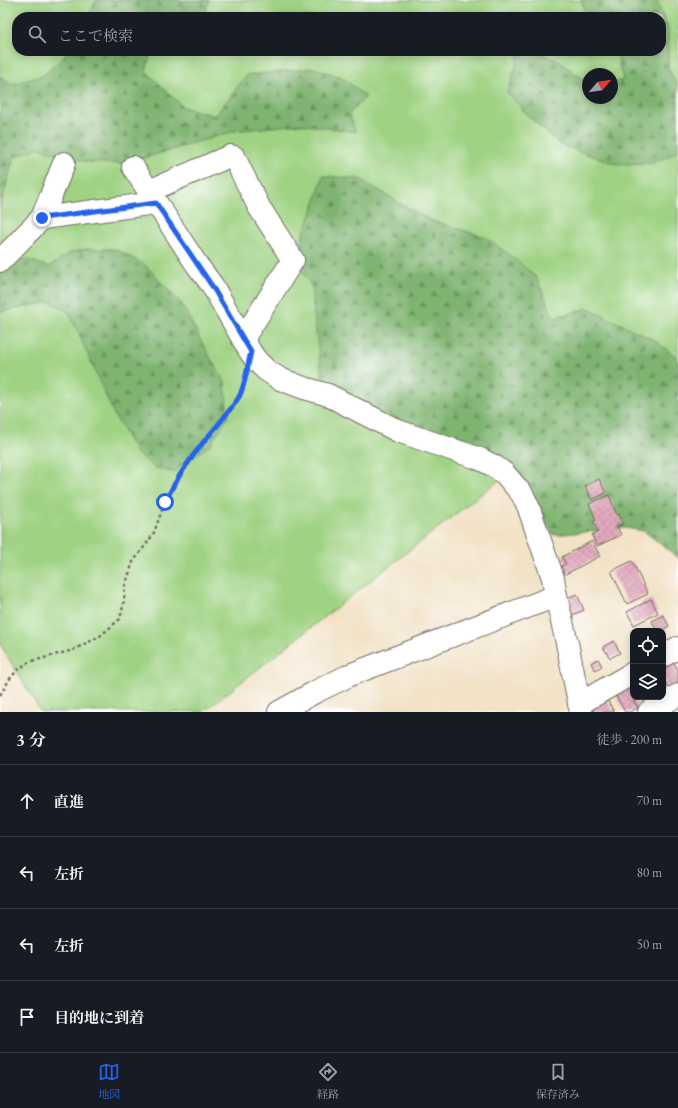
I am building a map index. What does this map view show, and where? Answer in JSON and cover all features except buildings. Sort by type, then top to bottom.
[{"type":"street","points":[[42,218],[152,197],[230,156],[234,157],[259,206],[293,260],[247,346]]},
{"type":"street","points":[[0,261],[42,218],[64,163]]},
{"type":"street","points":[[133,167],[212,286],[247,346],[257,361],[266,370],[280,379],[328,395],[398,431],[494,466],[505,474],[522,494],[528,506],[553,578],[580,708],[630,675]]},
{"type":"street","points":[[279,712],[352,674],[556,596]]},
{"type":"street","points":[[666,654],[677,648],[678,650]]},
{"type":"street","points":[[649,712],[678,695]]},
{"type":"path","points":[[0,695],[11,677],[29,662],[73,650],[100,636],[120,619],[124,602],[125,586],[133,562],[153,535],[165,502],[174,484],[202,444],[239,396],[244,384],[247,346]]},
{"type":"green space","points":[[0,0],[678,0],[678,418],[623,383],[203,712],[41,712],[0,644]]},
{"type":"green space","points":[[97,0],[209,0],[205,12],[90,12]]},
{"type":"green space","points":[[581,0],[656,0],[661,12],[585,12]]},
{"type":"green space","points":[[666,23],[668,28],[668,67],[678,87],[678,151],[653,163],[616,164],[561,145],[530,118],[507,92],[518,60],[517,56],[547,56],[557,60],[582,79],[582,104],[618,104],[618,81],[623,80],[617,56],[666,56]]},
{"type":"green space","points":[[150,56],[146,71],[183,107],[215,116],[247,75],[314,68],[342,77],[366,97],[349,114],[356,132],[300,124],[234,131],[124,164],[87,162],[38,148],[14,157],[0,208],[0,76],[13,84],[42,76],[64,57]]},
{"type":"green space","points":[[323,176],[360,179],[430,220],[485,237],[514,258],[536,277],[554,318],[588,308],[654,340],[675,356],[678,360],[678,558],[644,531],[625,528],[554,535],[503,458],[325,390],[319,357],[312,287],[300,267],[303,234],[313,209]]},
{"type":"green space","points":[[86,249],[115,249],[144,264],[181,303],[225,382],[228,417],[210,445],[174,472],[155,468],[136,453],[114,414],[69,312],[50,302],[0,312],[0,273],[7,273],[24,258],[49,267],[69,253]]},
{"type":"route","points":[[42,218],[156,203],[212,286],[251,352],[244,384],[239,396],[182,471],[165,502]]}]
